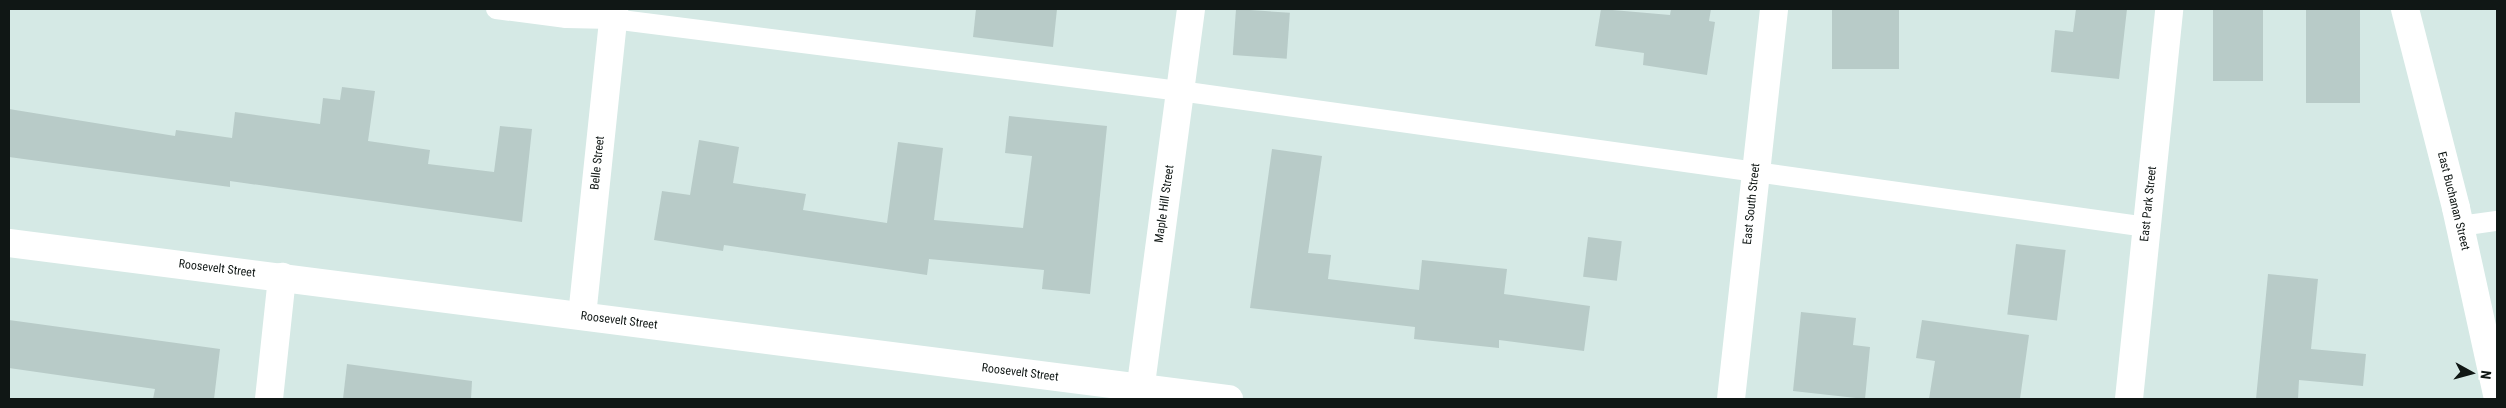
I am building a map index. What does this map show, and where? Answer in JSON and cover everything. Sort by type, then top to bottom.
[{"type":"street","name":"Maple Hill Street","points":[[1140,394],[1191,9]]},
{"type":"street","name":"East South Street","points":[[1731,399],[1774,9]]},
{"type":"street","name":"East Park Street","points":[[2129,399],[2169,9]]},
{"type":"street","name":"East Buchanan Street","points":[[2405,9],[2460,226],[2497,394]]},
{"type":"street","name":"Belle Street","points":[[582,316],[614,14]]},
{"type":"street","name":"Roosevelt Street","points":[[9,242],[582,316],[1140,394],[1229,399]]},
{"type":"street","points":[[269,399],[282,277]]},
{"type":"lane","points":[[496,9],[566,18],[614,14],[1180,91],[1756,174],[2146,227]]},
{"type":"lane","points":[[2460,226],[2497,221]]},
{"type":"building","points":[[976,9],[1057,9],[1053,47],[973,37]]},
{"type":"building","points":[[1236,9],[1290,13],[1287,59],[1233,55]]},
{"type":"building","points":[[1601,9],[1670,15],[1671,9],[1711,9],[1709,21],[1715,22],[1707,75],[1643,65],[1644,53],[1595,46]]},
{"type":"building","points":[[1832,9],[1899,9],[1899,69],[1832,69]]},
{"type":"building","points":[[2076,9],[2127,9],[2119,79],[2051,72],[2055,30],[2073,32]]},
{"type":"building","points":[[2213,9],[2263,9],[2263,81],[2213,81]]},
{"type":"building","points":[[2306,9],[2360,9],[2360,103],[2306,103]]},
{"type":"building","points":[[342,87],[375,91],[368,141],[430,150],[428,164],[494,172],[500,126],[532,129],[522,222],[230,181],[230,187],[9,157],[9,109],[175,136],[176,130],[232,138],[235,112],[320,124],[323,98],[340,100]]},
{"type":"building","points":[[1009,116],[1107,126],[1090,294],[1042,289],[1044,270],[929,259],[927,275],[724,245],[723,251],[654,240],[662,191],[690,195],[699,140],[739,147],[733,183],[806,194],[803,210],[887,223],[898,142],[943,148],[934,220],[1023,228],[1032,156],[1005,153]]},
{"type":"building","points":[[1272,149],[1322,156],[1308,253],[1331,255],[1328,279],[1419,290],[1422,260],[1507,269],[1504,294],[1590,306],[1584,351],[1499,340],[1499,348],[1414,339],[1415,327],[1250,308]]},
{"type":"building","points":[[1588,237],[1622,241],[1617,281],[1583,277]]},
{"type":"building","points":[[2016,244],[2066,250],[2057,321],[2007,314]]},
{"type":"building","points":[[2268,274],[2318,279],[2311,349],[2366,354],[2363,386],[2299,380],[2298,399],[2256,399]]},
{"type":"building","points":[[1801,312],[1856,318],[1853,345],[1870,347],[1865,399],[1793,391]]},
{"type":"building","points":[[9,320],[220,349],[214,399],[153,399],[155,389],[9,368]]},
{"type":"building","points":[[1922,320],[2029,335],[2020,399],[1929,399],[1935,361],[1916,358]]},
{"type":"building","points":[[347,364],[472,381],[471,399],[343,399]]}]
